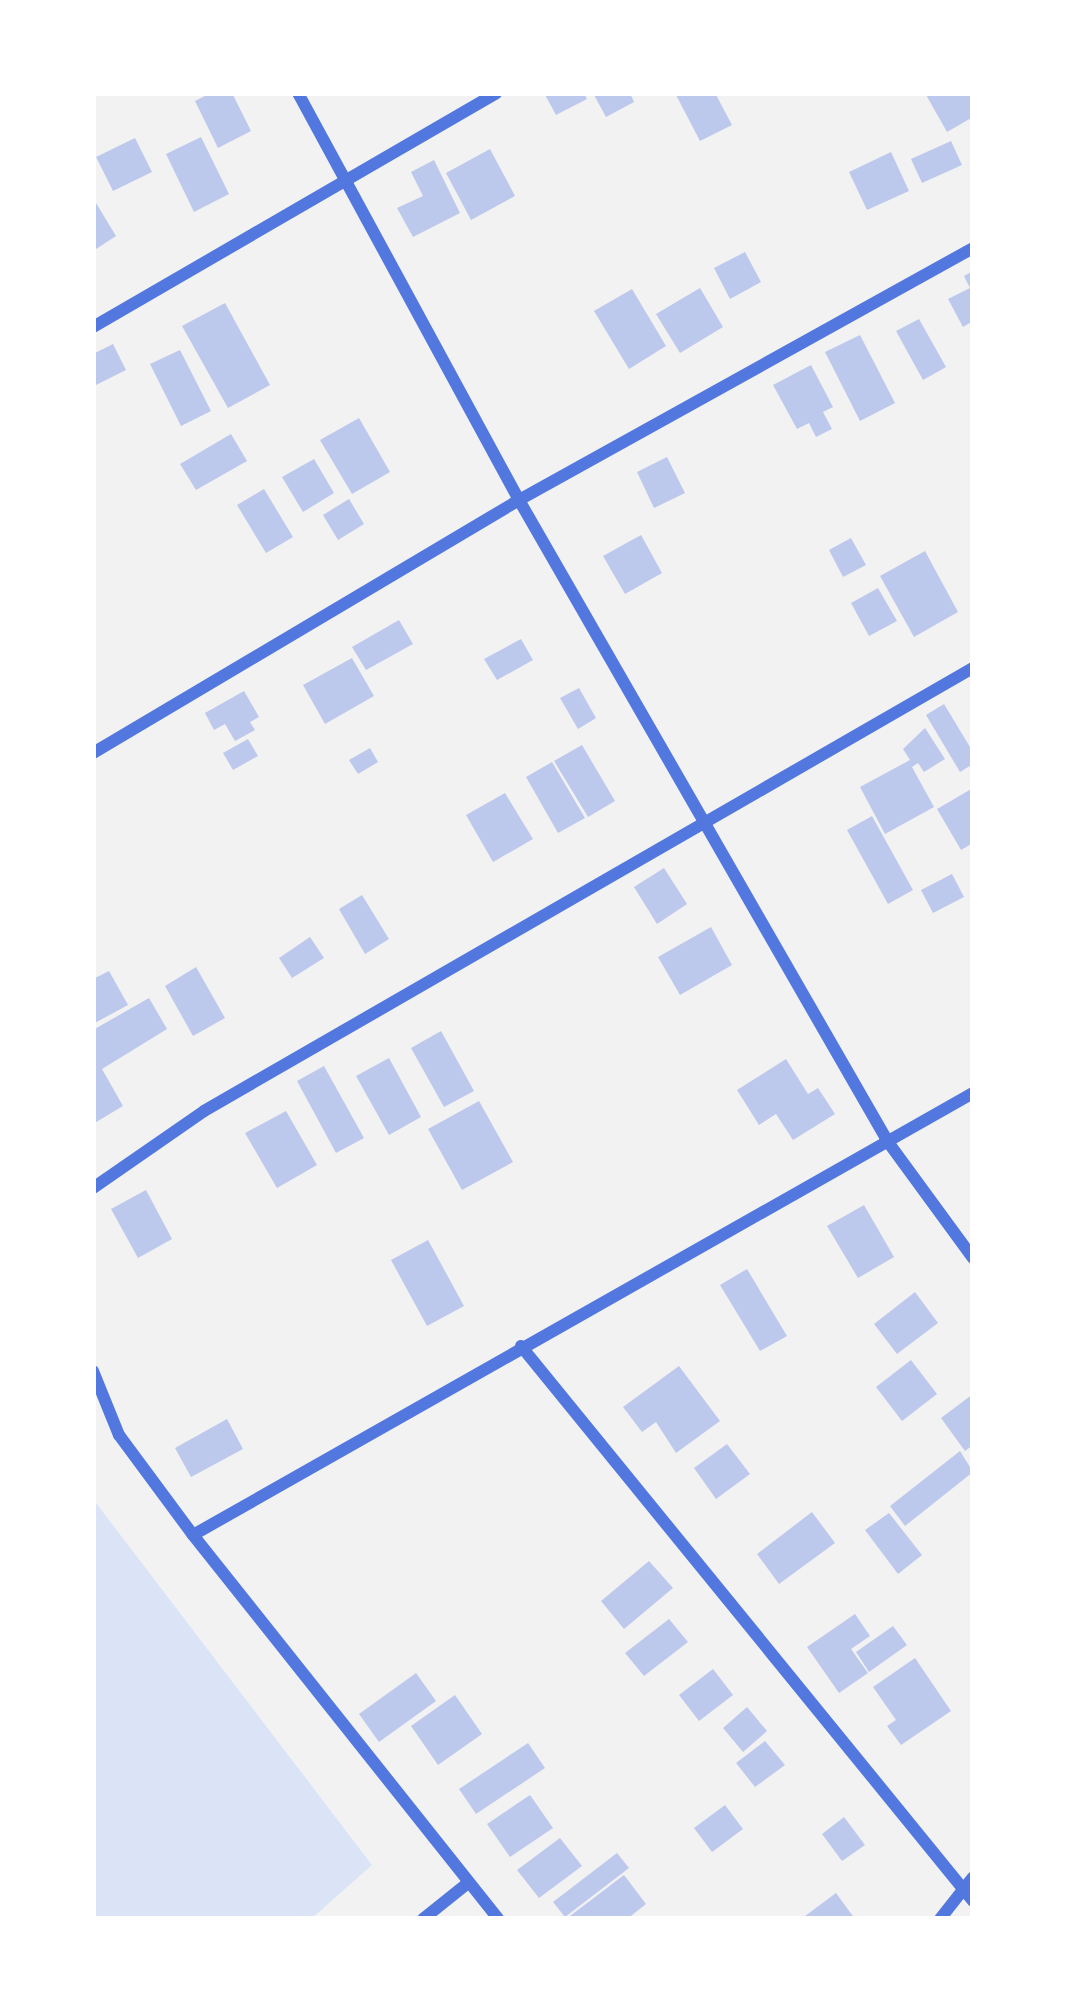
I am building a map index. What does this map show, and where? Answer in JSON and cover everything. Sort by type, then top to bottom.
[{"type":"street","points":[[298,93],[519,500],[887,1142],[973,1258]]},
{"type":"street","points":[[93,327],[496,93]]},
{"type":"street","points":[[93,753],[519,500],[973,248]]},
{"type":"street","points":[[93,1187],[204,1111],[973,668]]},
{"type":"street","points":[[193,1535],[973,1093]]},
{"type":"street","points":[[521,1346],[973,1901]]},
{"type":"street","points":[[93,1371],[119,1435],[498,1919]]},
{"type":"street","points":[[940,1919],[973,1877]]},
{"type":"street","points":[[423,1919],[468,1883]]},
{"type":"shaded area","points":[[93,1499],[372,1865],[311,1919],[93,1919]]},
{"type":"building","points":[[211,93],[232,93],[251,131],[218,148],[195,101]]},
{"type":"building","points":[[544,93],[584,93],[587,99],[556,115]]},
{"type":"building","points":[[593,93],[630,93],[634,102],[606,117]]},
{"type":"building","points":[[675,93],[715,93],[732,125],[700,141]]},
{"type":"building","points":[[925,93],[973,93],[973,117],[947,132]]},
{"type":"building","points":[[201,137],[229,194],[194,212],[166,154]]},
{"type":"building","points":[[135,138],[152,172],[113,191],[96,157]]},
{"type":"building","points":[[951,141],[962,165],[922,183],[911,159]]},
{"type":"building","points":[[490,149],[515,196],[471,220],[446,173]]},
{"type":"building","points":[[891,152],[909,191],[867,210],[849,172]]},
{"type":"building","points":[[434,160],[460,213],[413,237],[397,208],[423,196],[411,172]]},
{"type":"building","points":[[93,198],[116,236],[93,251]]},
{"type":"building","points":[[745,252],[761,282],[730,299],[714,268]]},
{"type":"building","points":[[973,271],[973,321],[963,327],[948,299],[970,288],[964,276]]},
{"type":"building","points":[[700,288],[723,327],[680,353],[656,314]]},
{"type":"building","points":[[632,289],[666,346],[629,369],[594,311]]},
{"type":"building","points":[[225,303],[270,385],[228,408],[182,326]]},
{"type":"building","points":[[919,319],[946,367],[923,380],[896,331]]},
{"type":"building","points":[[860,335],[895,403],[860,421],[825,352]]},
{"type":"building","points":[[113,344],[126,370],[96,385],[93,354]]},
{"type":"building","points":[[180,350],[211,411],[181,426],[150,364]]},
{"type":"building","points":[[811,365],[833,407],[823,412],[832,429],[816,437],[809,423],[797,429],[773,385]]},
{"type":"building","points":[[359,418],[390,472],[352,494],[320,440]]},
{"type":"building","points":[[231,434],[247,461],[196,490],[180,464]]},
{"type":"building","points":[[667,457],[685,493],[654,508],[637,472]]},
{"type":"building","points":[[314,459],[334,493],[303,512],[282,477]]},
{"type":"building","points":[[264,489],[293,537],[266,553],[237,505]]},
{"type":"building","points":[[349,499],[364,524],[338,540],[323,515]]},
{"type":"building","points":[[641,535],[662,573],[625,594],[603,556]]},
{"type":"building","points":[[851,538],[866,565],[843,577],[829,550]]},
{"type":"building","points":[[925,551],[958,612],[914,637],[880,576]]},
{"type":"building","points":[[878,588],[897,621],[869,636],[851,603]]},
{"type":"building","points":[[399,620],[413,644],[366,670],[352,647]]},
{"type":"building","points":[[521,639],[533,660],[497,680],[484,659]]},
{"type":"building","points":[[352,658],[374,696],[325,724],[303,685]]},
{"type":"building","points":[[579,688],[596,718],[578,729],[560,698]]},
{"type":"building","points":[[244,691],[259,717],[250,722],[255,730],[235,741],[225,724],[214,730],[205,713]]},
{"type":"building","points":[[944,704],[973,752],[973,764],[960,772],[926,715]]},
{"type":"building","points":[[925,728],[945,759],[924,772],[918,763],[912,767],[934,807],[885,834],[860,787],[910,760],[903,749]]},
{"type":"building","points":[[248,739],[258,756],[233,770],[223,753]]},
{"type":"building","points":[[582,745],[615,801],[588,817],[554,761]]},
{"type":"building","points":[[370,748],[378,762],[358,774],[349,760]]},
{"type":"building","points":[[552,762],[585,818],[558,833],[526,777]]},
{"type":"building","points":[[973,788],[973,843],[961,850],[937,809]]},
{"type":"building","points":[[505,793],[533,839],[493,862],[466,815]]},
{"type":"building","points":[[872,816],[913,890],[888,904],[847,830]]},
{"type":"building","points":[[664,868],[687,904],[657,924],[634,887]]},
{"type":"building","points":[[952,874],[964,897],[933,913],[921,890]]},
{"type":"building","points":[[362,895],[389,939],[365,954],[339,909]]},
{"type":"building","points":[[711,927],[732,965],[680,995],[658,957]]},
{"type":"building","points":[[310,937],[324,958],[292,978],[279,958]]},
{"type":"building","points":[[196,967],[225,1018],[193,1036],[165,986]]},
{"type":"building","points":[[109,971],[128,1005],[93,1024],[93,979]]},
{"type":"building","points":[[149,998],[167,1029],[102,1069],[123,1106],[93,1124],[93,1030]]},
{"type":"building","points":[[441,1031],[474,1091],[444,1107],[411,1048]]},
{"type":"building","points":[[389,1058],[421,1117],[389,1135],[356,1076]]},
{"type":"building","points":[[786,1059],[808,1094],[818,1088],[835,1114],[793,1140],[776,1114],[759,1125],[737,1090]]},
{"type":"building","points":[[324,1066],[364,1138],[336,1153],[297,1081]]},
{"type":"building","points":[[479,1101],[513,1162],[462,1190],[428,1129]]},
{"type":"building","points":[[286,1111],[317,1165],[277,1188],[245,1133]]},
{"type":"building","points":[[146,1190],[172,1239],[138,1258],[111,1209]]},
{"type":"building","points":[[864,1205],[894,1257],[858,1278],[827,1226]]},
{"type":"building","points":[[428,1240],[464,1306],[427,1326],[391,1260]]},
{"type":"building","points":[[747,1269],[787,1336],[760,1351],[720,1285]]},
{"type":"building","points":[[915,1292],[938,1323],[897,1354],[874,1324]]},
{"type":"building","points":[[911,1360],[937,1394],[902,1421],[876,1387]]},
{"type":"building","points":[[679,1366],[720,1421],[676,1453],[656,1422],[642,1432],[623,1407]]},
{"type":"building","points":[[973,1394],[973,1445],[965,1451],[941,1418]]},
{"type":"building","points":[[227,1419],[243,1449],[191,1477],[175,1448]]},
{"type":"building","points":[[727,1444],[750,1474],[716,1499],[694,1468]]},
{"type":"building","points":[[960,1451],[973,1472],[905,1526],[890,1506]]},
{"type":"building","points":[[812,1512],[835,1543],[779,1584],[757,1554]]},
{"type":"building","points":[[889,1513],[922,1555],[898,1574],[865,1530]]},
{"type":"building","points":[[649,1561],[673,1588],[624,1629],[601,1601]]},
{"type":"building","points":[[855,1614],[870,1636],[851,1649],[868,1673],[839,1693],[807,1647]]},
{"type":"building","points":[[669,1619],[688,1642],[644,1676],[625,1653]]},
{"type":"building","points":[[893,1626],[907,1645],[869,1672],[856,1652]]},
{"type":"building","points":[[915,1658],[951,1711],[901,1745],[887,1726],[896,1720],[873,1687]]},
{"type":"building","points":[[713,1669],[733,1695],[699,1721],[679,1695]]},
{"type":"building","points":[[416,1673],[436,1701],[379,1742],[359,1714]]},
{"type":"building","points":[[455,1695],[482,1734],[438,1765],[411,1726]]},
{"type":"building","points":[[747,1707],[767,1731],[743,1752],[723,1728]]},
{"type":"building","points":[[765,1741],[785,1765],[755,1787],[736,1763]]},
{"type":"building","points":[[528,1743],[545,1768],[476,1814],[459,1789]]},
{"type":"building","points":[[530,1795],[553,1828],[510,1857],[487,1824]]},
{"type":"building","points":[[725,1805],[743,1829],[712,1852],[694,1828]]},
{"type":"building","points":[[844,1817],[865,1845],[842,1861],[822,1834]]},
{"type":"building","points":[[560,1838],[582,1866],[539,1898],[517,1870]]},
{"type":"building","points":[[617,1853],[629,1868],[565,1917],[553,1902]]},
{"type":"building","points":[[624,1875],[646,1904],[627,1919],[566,1919]]},
{"type":"building","points":[[836,1893],[855,1919],[801,1919]]}]
